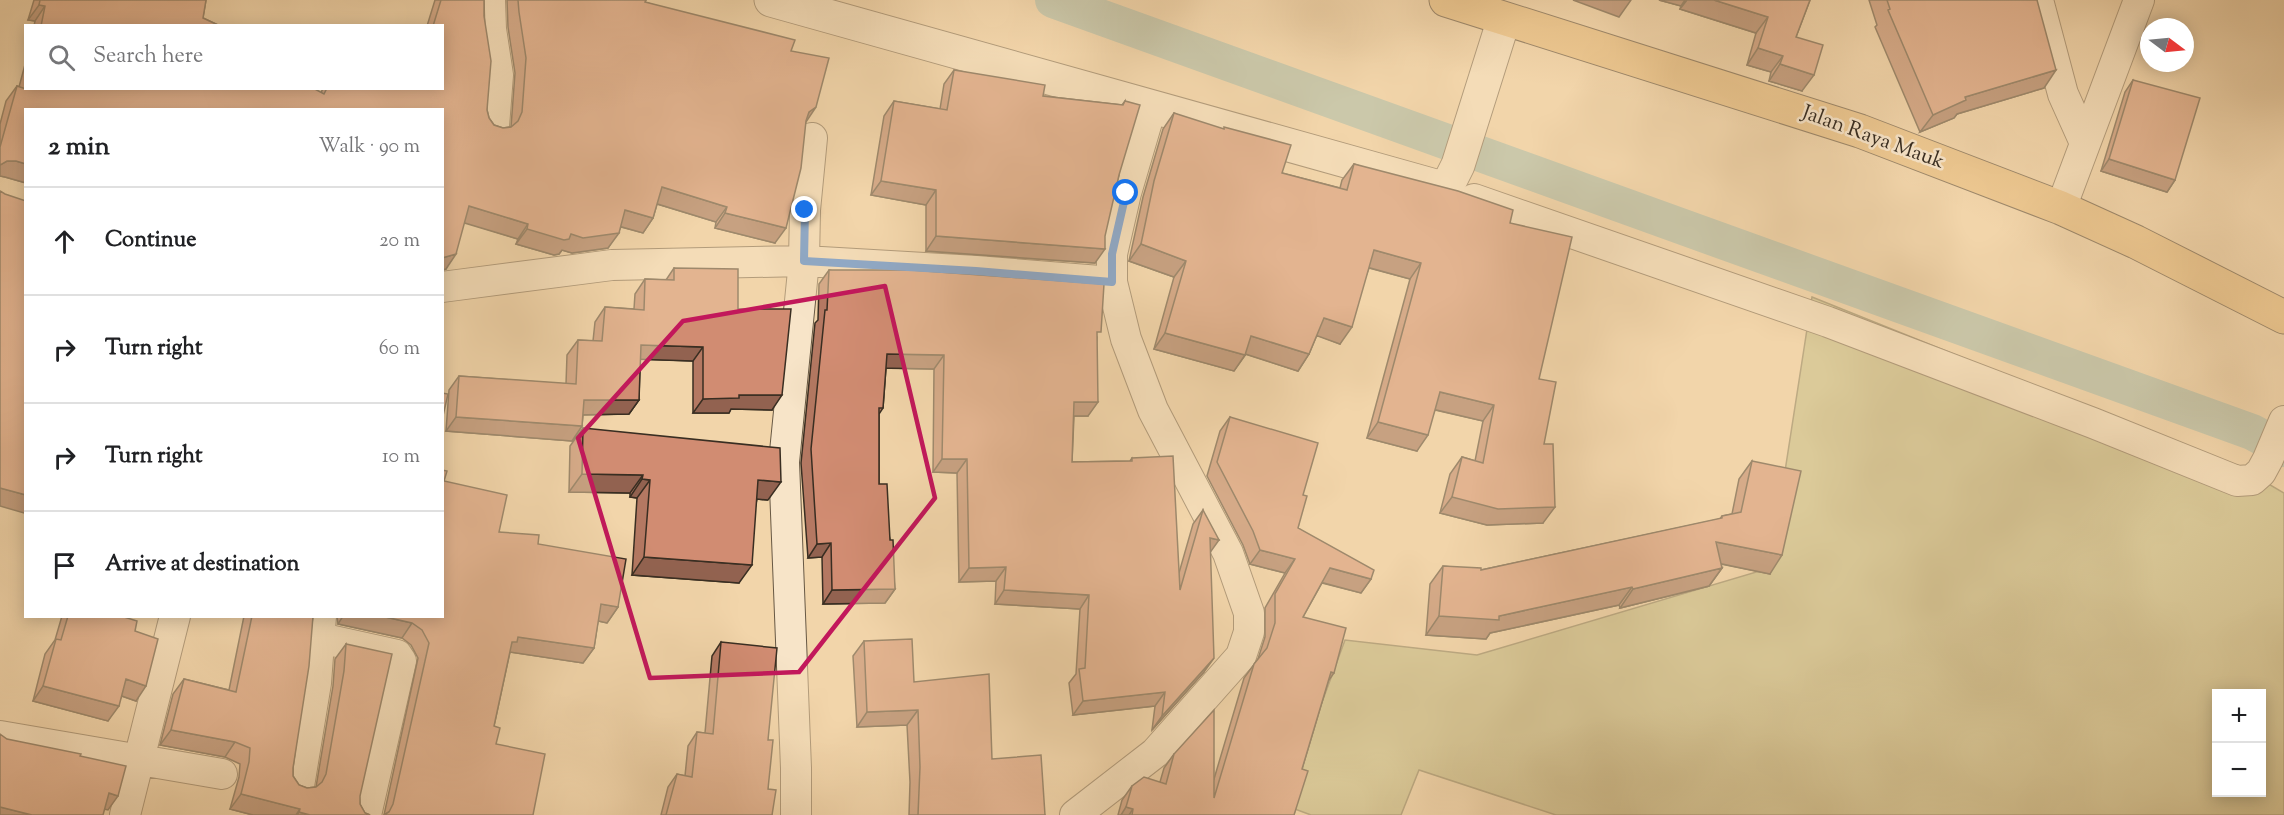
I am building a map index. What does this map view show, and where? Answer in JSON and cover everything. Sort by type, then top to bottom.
[{"type":"main road","name":"Jalan Raya Mauk","points":[[1446,0],[1860,131],[2061,208],[2136,242],[2284,316]]},
{"type":"street","points":[[490,0],[491,29],[498,75],[494,126]]},
{"type":"street","points":[[771,0],[1151,108],[1452,177],[2093,423],[2237,481],[2252,480],[2261,472],[2284,421]]},
{"type":"street","points":[[2038,0],[2063,94],[2085,143]]},
{"type":"street","points":[[2061,208],[2139,0]]},
{"type":"street","points":[[1452,177],[1504,19]]},
{"type":"street","points":[[1076,815],[1155,753],[1241,656],[1249,633],[1250,613],[1228,553],[1153,411],[1126,339],[1112,282],[1114,244],[1126,193],[1151,108]]},
{"type":"street","points":[[796,815],[784,462],[804,261],[805,210],[812,138]]},
{"type":"street","points":[[444,287],[612,265],[804,261],[1112,282]]},
{"type":"street","points":[[125,815],[174,618]]},
{"type":"street","points":[[299,786],[316,683],[320,627],[397,655],[401,661],[366,815]]},
{"type":"street","points":[[0,736],[222,774]]},
{"type":"highlighted area","points":[[885,286],[935,498],[799,672],[650,678],[578,438],[683,321]]},
{"type":"shaded area","points":[[1812,297],[2250,473],[2284,493],[2284,815],[1556,815],[1419,770],[1401,815],[1311,815],[1284,805],[1345,640],[1477,655],[1770,568]]},
{"type":"building","points":[[40,0],[206,0],[203,18],[216,24],[41,24],[45,6],[39,5]]},
{"type":"building","points":[[441,0],[484,0],[484,16],[491,61],[487,110],[494,125],[503,128],[511,127],[518,121],[522,112],[526,58],[518,0],[646,0],[645,2],[795,40],[791,51],[829,58],[816,107],[809,112],[806,121],[801,168],[786,228],[725,213],[727,207],[662,187],[653,218],[625,210],[619,233],[583,238],[571,234],[569,239],[564,240],[527,229],[528,224],[469,206],[456,254],[444,257],[444,108],[24,108],[24,163],[7,161],[0,165],[0,147],[17,86],[24,90],[317,90],[324,94],[326,90],[444,90],[444,24],[434,24]]},
{"type":"building","points":[[1714,0],[1810,0],[1796,37],[1823,45],[1814,75],[1780,64],[1783,56],[1758,48],[1768,17]]},
{"type":"building","points":[[1887,0],[2037,0],[2056,70],[1965,97],[1966,100],[1933,115],[1888,10],[1890,9]]},
{"type":"building","points":[[954,70],[1045,85],[1043,96],[1123,105],[1125,101],[1140,105],[1119,175],[1105,236],[1105,249],[936,236],[936,190],[881,181],[894,101],[947,110]]},
{"type":"building","points":[[2133,80],[2200,98],[2175,180],[2109,159]]},
{"type":"building","points":[[1174,113],[1224,129],[1224,127],[1291,145],[1282,173],[1347,190],[1354,164],[1458,191],[1513,210],[1510,223],[1572,237],[1539,379],[1556,382],[1544,444],[1553,444],[1555,507],[1498,509],[1452,497],[1462,457],[1483,463],[1494,405],[1440,392],[1428,435],[1378,422],[1421,263],[1374,250],[1352,327],[1324,318],[1309,354],[1251,336],[1245,355],[1165,333],[1186,261],[1141,244],[1154,181]]},
{"type":"building","points":[[0,191],[24,200],[24,494],[0,488]]},
{"type":"building","points":[[674,268],[738,269],[738,309],[791,309],[782,395],[739,395],[739,398],[703,399],[703,347],[641,345],[639,400],[584,400],[582,426],[456,417],[459,376],[576,384],[578,340],[602,341],[605,307],[644,310],[645,279],[674,280]]},
{"type":"building","points":[[829,270],[911,270],[1104,284],[1101,332],[1097,332],[1098,402],[1074,402],[1072,462],[1132,461],[1132,458],[1173,456],[1180,590],[1203,510],[1219,540],[1210,538],[1214,658],[1162,716],[1165,692],[1083,701],[1079,669],[1085,668],[1089,595],[1004,590],[1006,567],[969,568],[967,459],[942,459],[944,355],[887,354],[883,408],[879,408],[879,484],[887,484],[895,589],[832,590],[831,543],[817,544],[811,449],[825,310],[827,310]]},
{"type":"building","points":[[444,393],[448,394],[444,411]]},
{"type":"building","points":[[1230,417],[1318,443],[1303,495],[1307,496],[1298,528],[1374,570],[1371,579],[1330,568],[1303,617],[1346,628],[1334,673],[1331,672],[1302,769],[1308,771],[1294,815],[1132,815],[1133,809],[1126,807],[1132,786],[1144,777],[1166,784],[1174,754],[1214,710],[1214,798],[1254,664],[1267,648],[1275,623],[1275,594],[1295,559],[1260,550],[1253,531],[1217,462]]},
{"type":"building","points":[[583,428],[780,448],[781,482],[758,480],[752,565],[644,557],[650,480],[642,479],[643,475],[582,474]]},
{"type":"building","points":[[1752,461],[1801,471],[1782,555],[1716,542],[1722,568],[1633,589],[1632,587],[1499,616],[1499,620],[1439,616],[1443,566],[1481,568],[1481,570],[1741,512]]},
{"type":"building","points":[[444,481],[507,495],[499,532],[539,535],[538,544],[626,559],[618,607],[601,604],[594,648],[518,637],[517,642],[512,642],[494,726],[500,728],[496,744],[545,754],[533,815],[384,815],[389,812],[393,804],[429,643],[422,630],[412,623],[390,618],[444,618]]},
{"type":"building","points":[[67,618],[127,618],[137,621],[135,631],[158,639],[146,686],[126,679],[119,706],[43,686],[56,639],[61,640]]},
{"type":"building","points":[[252,618],[313,618],[309,666],[293,776],[299,785],[307,788],[316,787],[326,774],[344,671],[346,644],[392,654],[360,796],[360,804],[365,813],[370,815],[310,815],[299,812],[300,809],[241,794],[250,748],[235,742],[171,730],[184,679],[236,692]]},
{"type":"building","points":[[912,639],[914,682],[989,674],[992,759],[1041,755],[1045,815],[918,815],[920,767],[918,710],[867,712],[864,641]]},
{"type":"building","points":[[721,642],[777,648],[768,740],[773,740],[768,789],[776,790],[772,815],[666,815],[677,774],[692,777],[697,732],[713,734]]},
{"type":"building","points":[[0,734],[7,739],[126,766],[118,796],[109,793],[103,815],[32,815],[0,807]]},
{"type":"waterway","points":[[1053,0],[2252,432],[2284,449]]},
{"type":"route","points":[[805,210],[804,261],[1112,282],[1112,254],[1126,193]]}]
